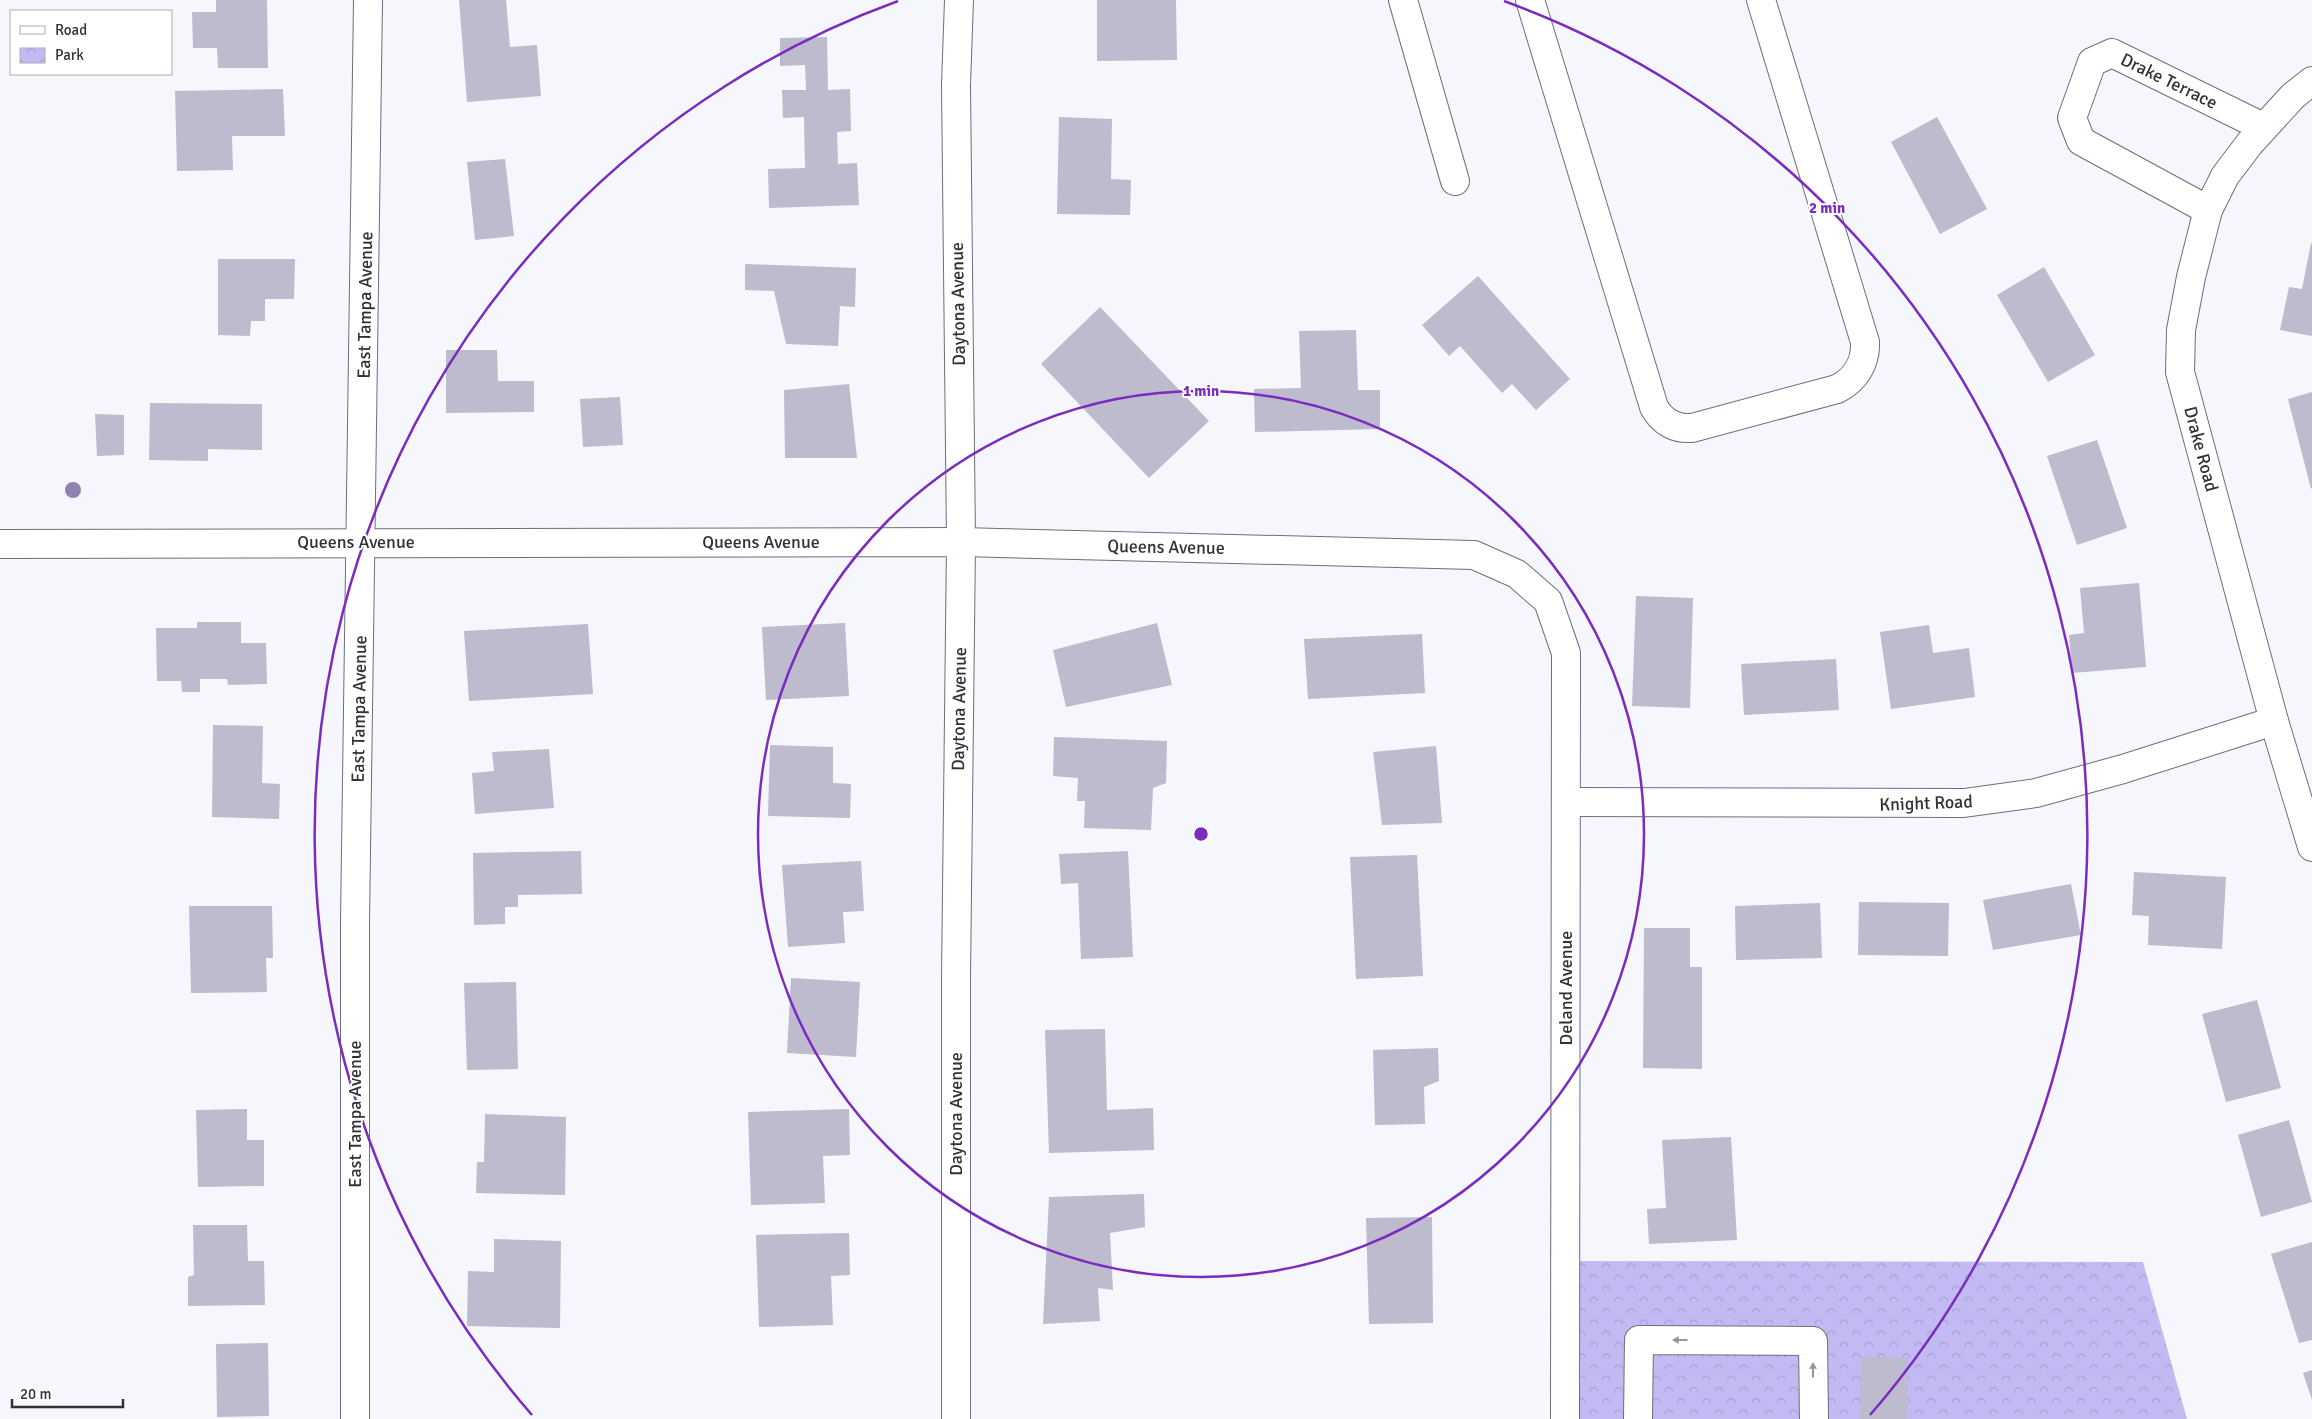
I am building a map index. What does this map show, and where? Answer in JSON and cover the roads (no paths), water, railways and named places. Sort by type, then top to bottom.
[{"type":"street","name":"East Tampa Avenue","points":[[354,1419],[356,922],[368,0]]},
{"type":"street","name":"Daytona Avenue","points":[[956,1419],[956,969],[961,542],[956,95],[959,0]]},
{"type":"street","points":[[1403,0],[1455,181]]},
{"type":"street","points":[[1530,0],[1654,407],[1665,421],[1683,428],[1692,428],[1837,390],[1855,375],[1861,365],[1865,350],[1865,342],[1760,0]]},
{"type":"street","name":"Drake Terrace","points":[[2208,210],[2081,141],[2072,118],[2092,62],[2112,53],[2263,127]]},
{"type":"street","name":"Drake Road","points":[[2312,81],[2263,127],[2226,176],[2208,210],[2191,277],[2181,330],[2180,372],[2274,721],[2312,847]]},
{"type":"street","name":"Queens Avenue","points":[[0,544],[961,542],[1474,555],[1517,574]]},
{"type":"street","name":"Deland Avenue","points":[[1517,574],[1548,600],[1566,653],[1565,1419]]},
{"type":"street","name":"Knight Road","points":[[1567,802],[1964,803],[2036,792],[2123,769],[2274,721]]},
{"type":"street","points":[[1638,1419],[1639,1340],[1813,1340],[1814,1419]]}]
